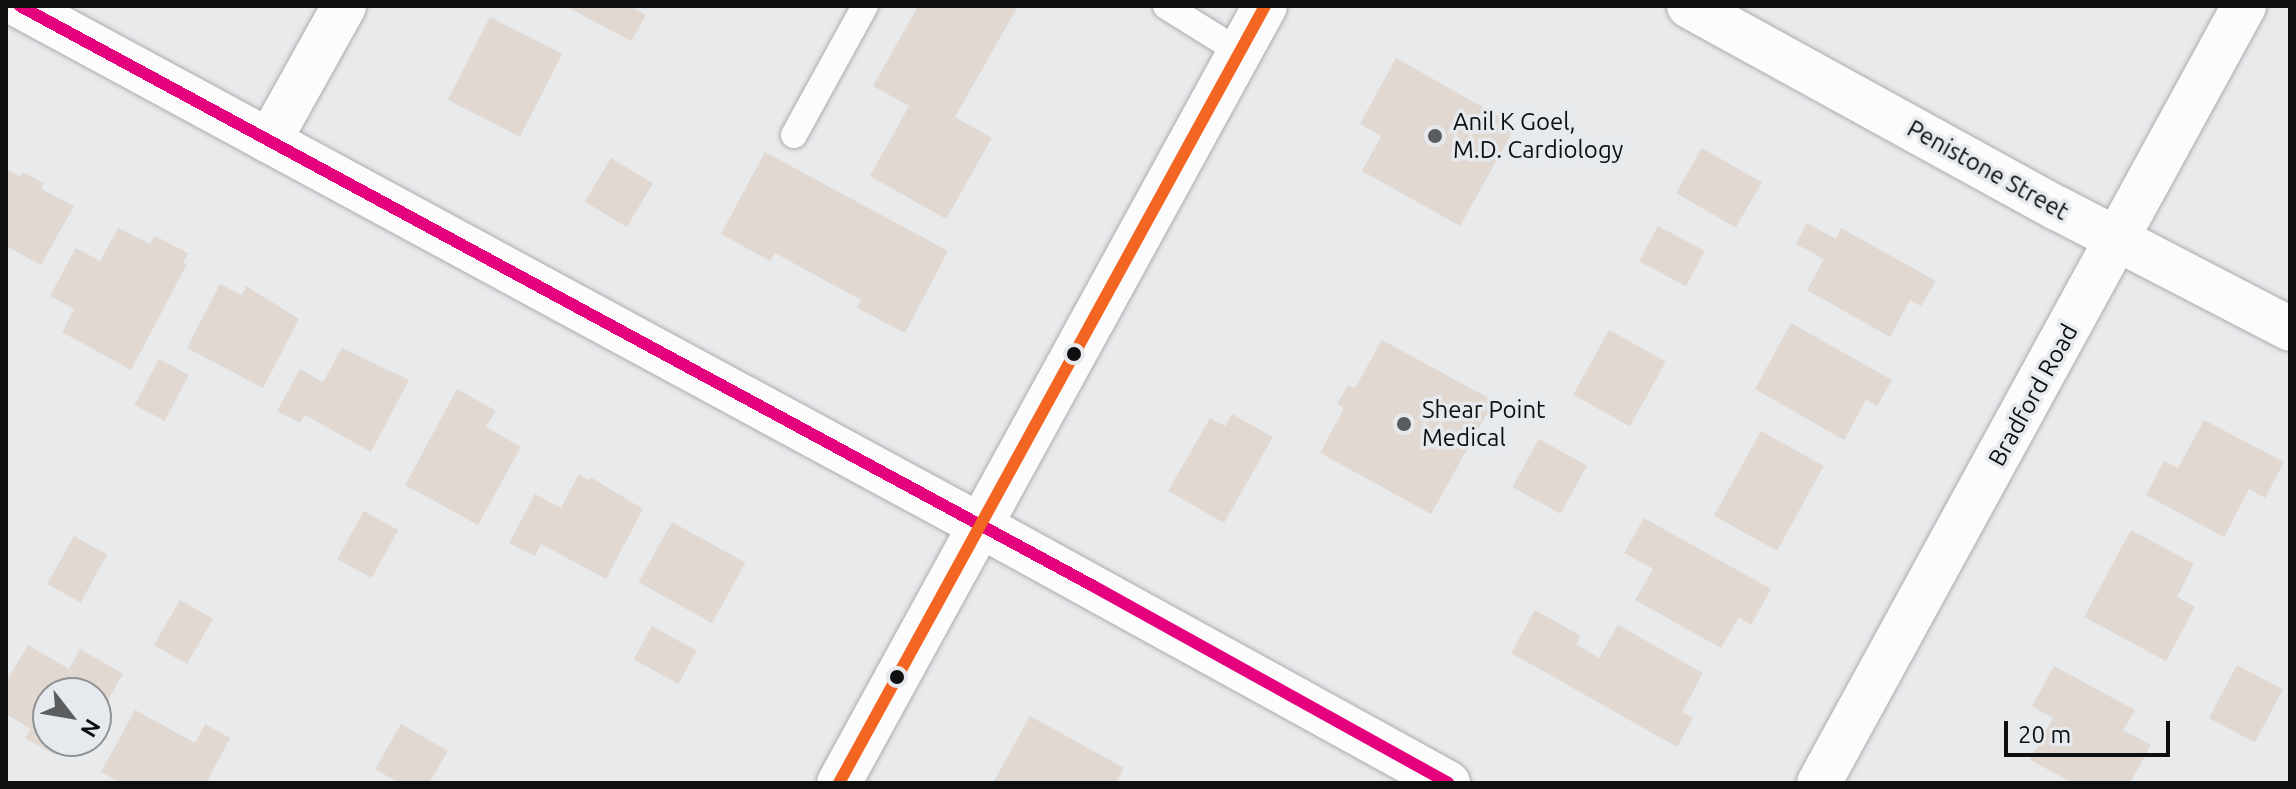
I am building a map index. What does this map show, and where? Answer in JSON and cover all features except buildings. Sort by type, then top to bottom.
[{"type":"street","points":[[20,6],[981,526],[1448,783]]},
{"type":"street","points":[[269,141],[344,6]]},
{"type":"street","points":[[839,783],[1265,6]]},
{"type":"street","name":"Penistone Street","points":[[1689,6],[2118,241],[2290,329]]},
{"type":"street","name":"Bradford Road","points":[[1819,783],[2244,6]]},
{"type":"lane","points":[[794,135],[865,6]]},
{"type":"lane","points":[[1166,6],[1240,52]]},
{"type":"transit line","points":[[20,6],[1093,586],[1448,783]]},
{"type":"transit line","points":[[839,783],[1265,6]]},
{"type":"place","name":"Anil K Goel, M.D. Cardiology","points":[[1435,136]]},
{"type":"place","name":"Shear Point Medical","points":[[1404,424]]}]
